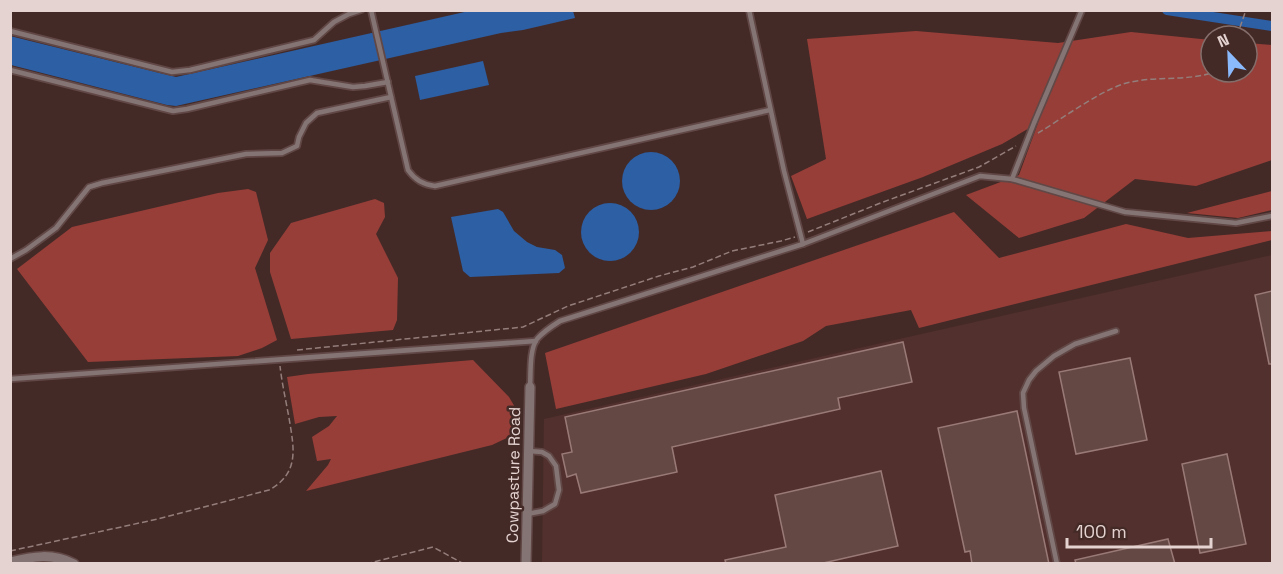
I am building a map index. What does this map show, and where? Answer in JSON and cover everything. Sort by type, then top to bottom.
[{"type":"street","name":"Cowpasture Road","points":[[526,564],[530,387]]},
{"type":"street","points":[[10,562],[33,556],[55,557],[74,564]]},
{"type":"lane","points":[[10,31],[172,72],[190,70],[314,40],[334,22],[361,10]]},
{"type":"lane","points":[[372,10],[408,170],[413,177],[426,185],[435,186],[771,110]]},
{"type":"lane","points":[[749,10],[803,244]]},
{"type":"lane","points":[[1012,179],[1081,13]]},
{"type":"lane","points":[[10,70],[173,111],[310,80],[353,87],[388,82]]},
{"type":"lane","points":[[10,259],[56,228],[89,187],[246,154],[282,153],[297,146],[306,123],[317,113],[392,97]]},
{"type":"lane","points":[[530,387],[531,360],[536,341],[560,321],[803,244],[980,176],[1012,179],[1125,212],[1236,223],[1272,216]]},
{"type":"lane","points":[[1057,564],[1024,408],[1024,388],[1036,371],[1054,356],[1075,344],[1116,332]]},
{"type":"lane","points":[[10,379],[536,341]]},
{"type":"lane","points":[[527,514],[543,511],[555,504],[559,490],[556,466],[549,456],[542,452],[529,451]]},
{"type":"path","points":[[10,551],[158,519],[269,490],[278,485],[292,465],[294,450],[280,371],[281,354],[289,351],[523,327],[568,306],[693,267],[732,251],[800,235],[979,167],[1102,94],[1123,84],[1150,79],[1199,77]]},
{"type":"path","points":[[366,564],[433,547],[464,564]]},
{"type":"shaded area","points":[[916,31],[1058,43],[1131,32],[1199,39],[1199,84],[1259,84],[1259,44],[1272,45],[1272,160],[1196,186],[1135,179],[1084,218],[1019,238],[966,195],[1019,175],[1038,123],[1002,144],[923,177],[807,219],[791,176],[826,159],[807,39]]},
{"type":"shaded area","points":[[248,189],[256,192],[268,240],[255,268],[277,340],[262,348],[238,356],[88,362],[17,269],[72,227],[218,193]]},
{"type":"shaded area","points":[[1272,191],[1272,210],[1238,218],[1187,213]]},
{"type":"shaded area","points":[[375,199],[384,203],[385,217],[376,234],[398,278],[397,320],[393,330],[291,339],[270,272],[270,253],[291,223]]},
{"type":"shaded area","points":[[954,212],[999,258],[1126,224],[1188,238],[1272,231],[1272,240],[919,328],[911,310],[826,326],[803,341],[706,374],[556,409],[545,353]]},
{"type":"shaded area","points":[[1272,255],[1272,563],[542,564],[544,419]]},
{"type":"shaded area","points":[[473,360],[509,397],[519,414],[515,434],[492,445],[306,491],[331,459],[317,461],[312,437],[329,426],[337,416],[319,417],[295,424],[287,377]]},
{"type":"water","points":[[469,11],[573,11],[575,18],[176,106],[11,65],[10,36],[176,77]]},
{"type":"water","points":[[483,61],[489,85],[420,100],[415,76]]},
{"type":"water","points":[[651,152],[662,154],[675,165],[680,181],[678,192],[667,205],[651,210],[640,208],[627,197],[622,181],[624,170],[635,157]]},
{"type":"water","points":[[610,203],[621,205],[634,216],[639,232],[637,243],[626,256],[610,261],[599,259],[586,248],[581,232],[583,221],[594,208]]},
{"type":"water","points":[[498,209],[503,212],[514,231],[527,242],[537,247],[555,250],[562,255],[565,268],[559,273],[470,277],[463,271],[451,217]]},
{"type":"building","points":[[1272,291],[1272,364],[1269,364],[1255,295]]},
{"type":"building","points":[[903,342],[912,382],[838,398],[840,409],[672,447],[677,472],[581,493],[576,474],[567,477],[562,454],[572,452],[565,417]]},
{"type":"building","points":[[1130,358],[1147,440],[1076,454],[1059,372]]},
{"type":"building","points":[[1017,411],[1049,564],[972,564],[970,551],[965,552],[938,428]]},
{"type":"building","points":[[1227,454],[1246,544],[1200,553],[1182,464]]},
{"type":"building","points":[[881,471],[898,546],[819,564],[726,564],[725,560],[786,547],[775,495]]},
{"type":"building","points":[[1168,539],[1175,564],[1076,564],[1075,560]]},
{"type":"waterway","points":[[1167,10],[1272,26]]}]
